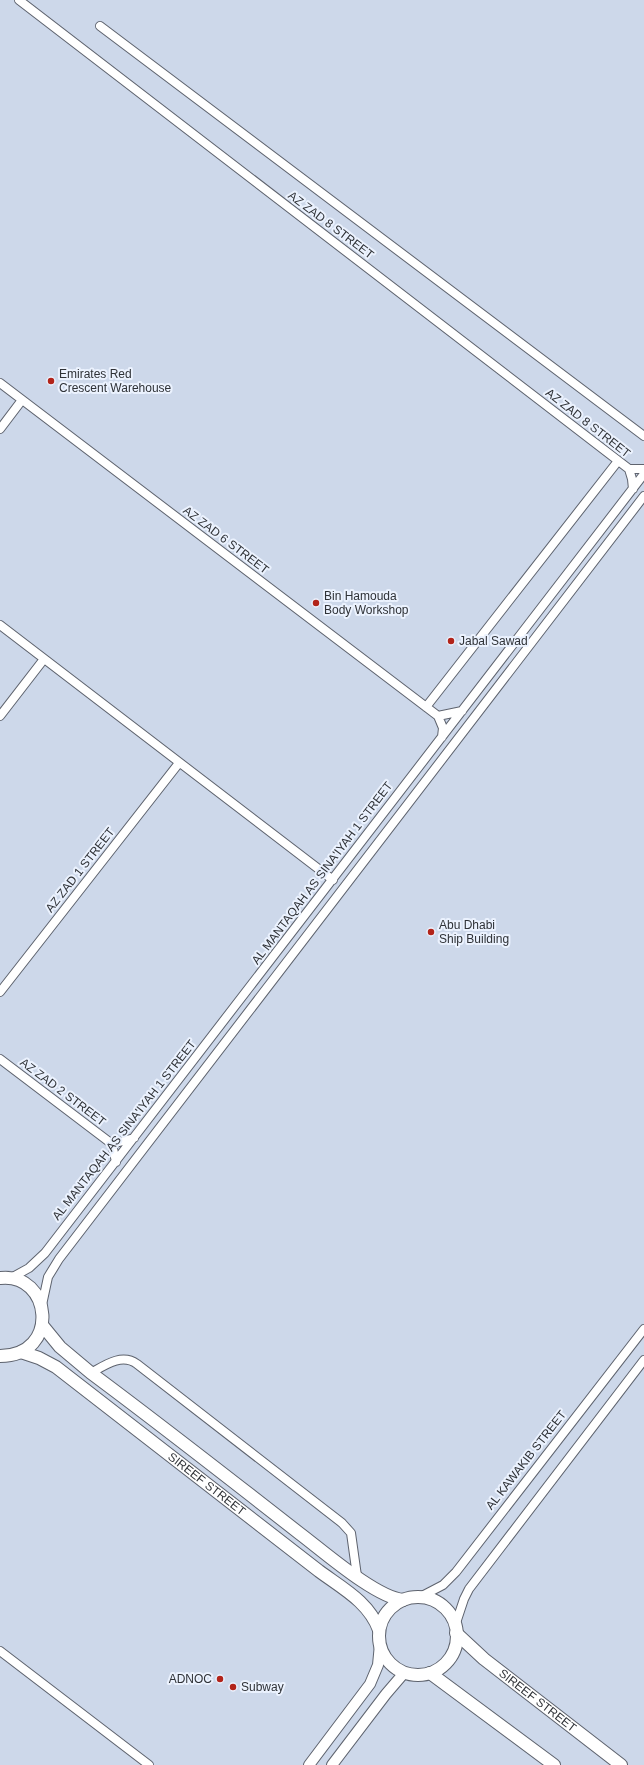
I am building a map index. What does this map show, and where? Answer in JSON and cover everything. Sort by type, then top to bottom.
[{"type":"main road","points":[[5,1278],[21,1281],[30,1287],[42,1306],[42,1325],[38,1336],[31,1345],[8,1356]]},
{"type":"main road","name":"SIREEF STREET","points":[[42,1325],[60,1347],[92,1373],[357,1576],[385,1596],[403,1600]]},
{"type":"main road","name":"SIREEF STREET","points":[[8,1356],[39,1358],[56,1367],[313,1567],[358,1600],[372,1613],[379,1630]]},
{"type":"main road","points":[[420,1597],[442,1606],[450,1615],[456,1630],[454,1648],[447,1662],[430,1673],[422,1675],[404,1673],[388,1662],[380,1644],[379,1630],[385,1616],[396,1604],[403,1600],[420,1597]]},
{"type":"main road","name":"SIREEF STREET","points":[[456,1630],[484,1659],[621,1765]]},
{"type":"main road","points":[[430,1673],[554,1765]]},
{"type":"street","name":"AZ ZAD 8 STREET","points":[[19,0],[618,461],[629,469],[644,469]]},
{"type":"street","name":"AZ ZAD 8 STREET","points":[[100,26],[644,436]]},
{"type":"street","name":"AZ ZAD 6 STREET","points":[[0,383],[438,716]]},
{"type":"street","points":[[0,429],[22,400]]},
{"type":"street","points":[[426,707],[618,461]]},
{"type":"street","name":"AZ ZAD 8 STREET","points":[[629,469],[633,489]]},
{"type":"street","name":"AL MANTAQAH AS SINA'IYAH 1 STREET","points":[[5,1278],[29,1268],[40,1259],[135,1138],[644,474]]},
{"type":"street","name":"AL MANTAQAH AS SINA'IYAH 1 STREET","points":[[42,1306],[48,1277],[58,1259],[644,496]]},
{"type":"street","points":[[0,625],[333,880]]},
{"type":"street","points":[[0,716],[44,659]]},
{"type":"street","points":[[442,737],[443,728],[438,716],[463,710]]},
{"type":"street","name":"AZ ZAD 1 STREET","points":[[0,992],[179,763]]},
{"type":"street","name":"AZ ZAD 2 STREET","points":[[0,1059],[112,1144]]},
{"type":"street","points":[[116,1162],[112,1144],[135,1138]]},
{"type":"street","name":"AL KAWAKIB STREET","points":[[420,1597],[444,1585],[456,1572],[644,1329]]},
{"type":"street","points":[[92,1373],[111,1362],[126,1360],[137,1364],[342,1523],[351,1533],[357,1576]]},
{"type":"street","points":[[456,1630],[464,1599],[469,1589],[644,1360]]},
{"type":"street","points":[[309,1765],[370,1684],[378,1665],[380,1644]]},
{"type":"street","points":[[0,1651],[149,1765]]},
{"type":"street","points":[[332,1765],[386,1694],[404,1673]]},
{"type":"shaded area","points":[[0,0],[644,0],[644,1765],[0,1765]]},
{"type":"place","name":"Emirates Red Crescent Warehouse","points":[[51,381]]},
{"type":"place","name":"Bin Hamouda Body Workshop","points":[[316,603]]},
{"type":"place","name":"Jabal Sawad","points":[[451,641]]},
{"type":"place","name":"Abu Dhabi Ship Building","points":[[431,932]]},
{"type":"place","name":"ADNOC","points":[[220,1679]]},
{"type":"place","name":"Subway","points":[[233,1687]]}]
